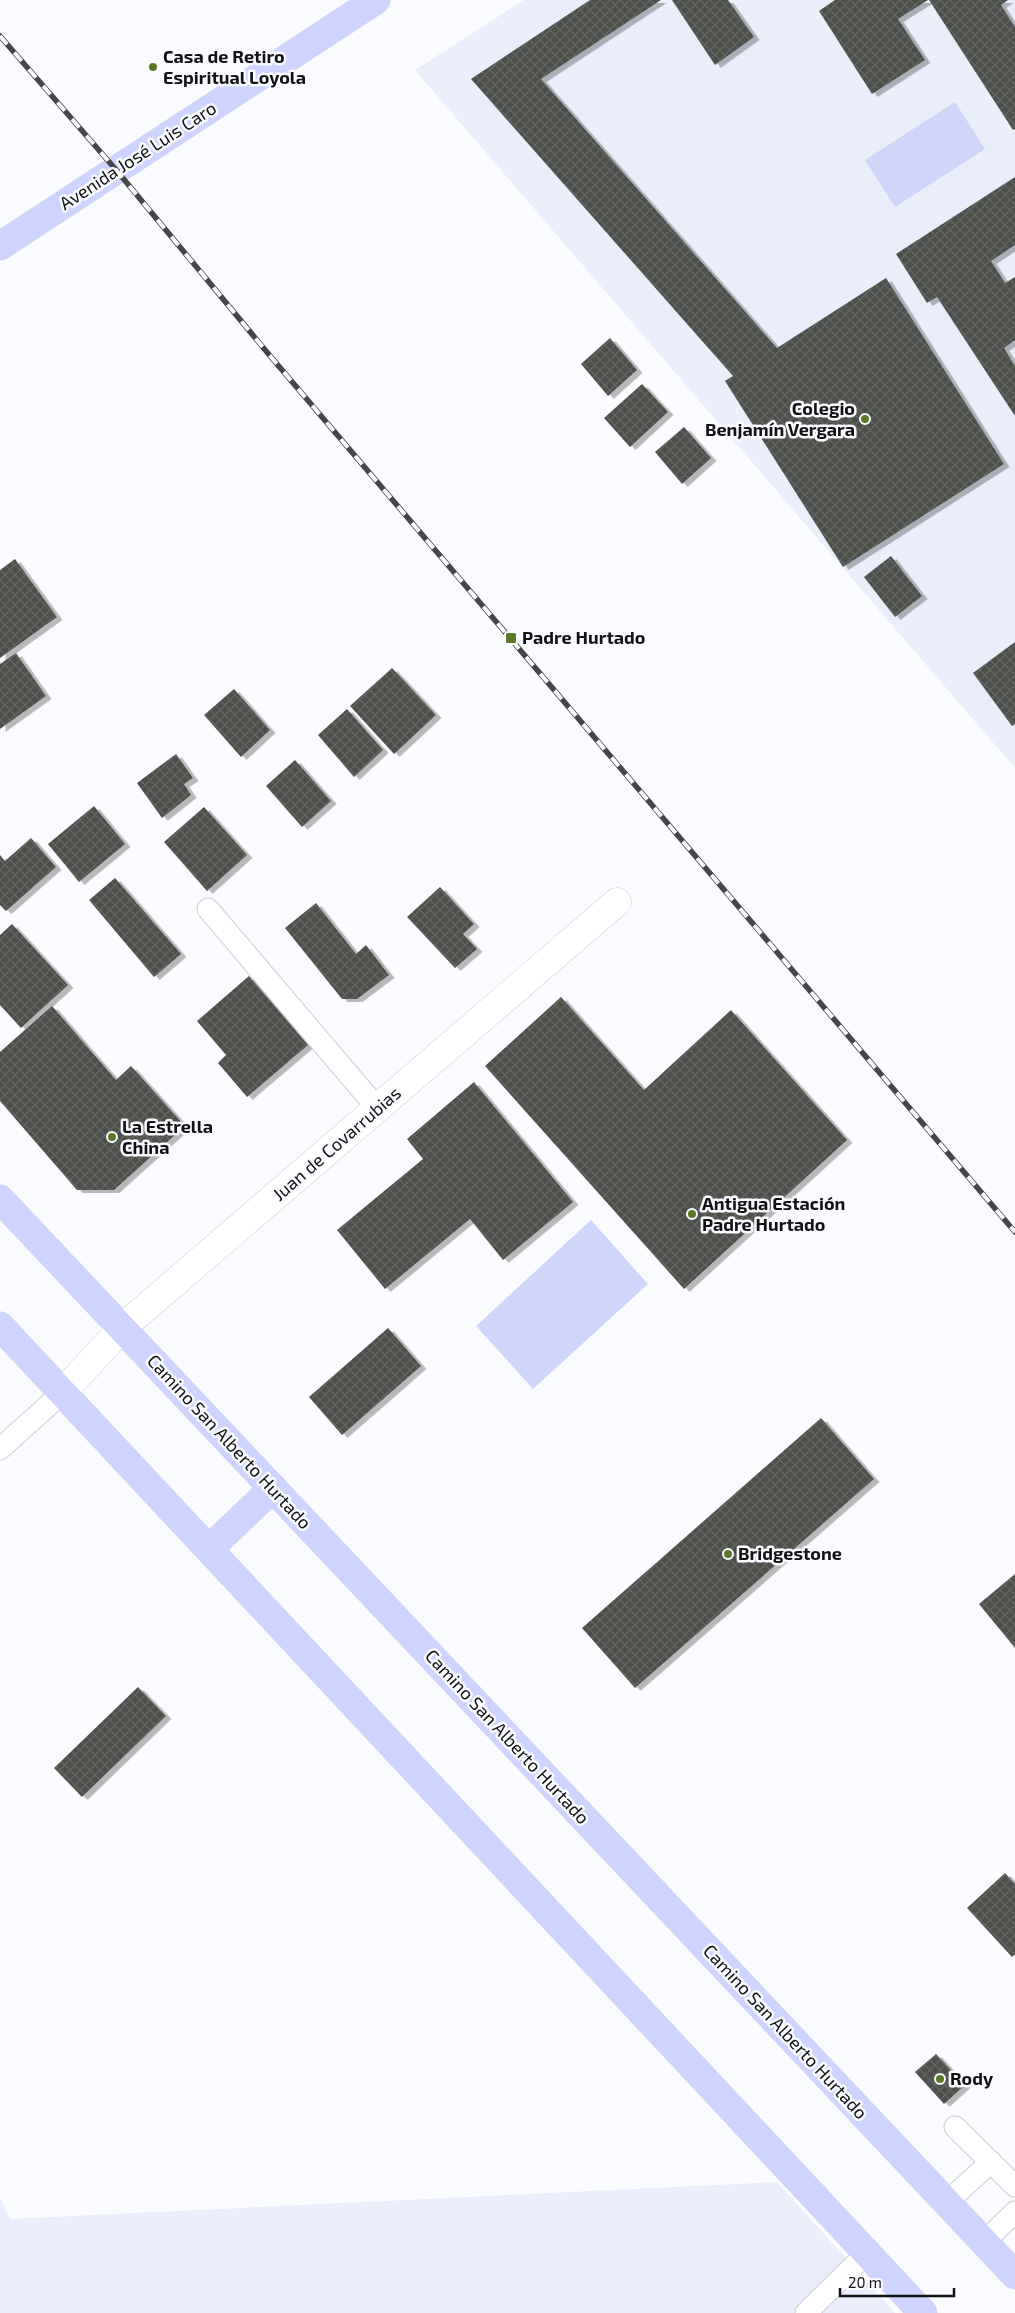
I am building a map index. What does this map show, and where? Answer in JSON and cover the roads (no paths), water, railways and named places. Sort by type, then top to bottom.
[{"type":"main road","name":"Avenida José Luis Caro","points":[[0,246],[376,0]]},
{"type":"main road","name":"Camino San Alberto Hurtado","points":[[0,1199],[1015,2275]]},
{"type":"main road","points":[[0,1326],[923,2313]]},
{"type":"main road","points":[[209,1549],[273,1488]]},
{"type":"street","name":"Juan de Covarrubias","points":[[62,1393],[122,1328],[617,902]]},
{"type":"lane","points":[[208,909],[378,1109]]},
{"type":"lane","points":[[0,1449],[62,1393]]},
{"type":"lane","points":[[955,2127],[1015,2186]]},
{"type":"lane","points":[[946,2203],[991,2162]]},
{"type":"lane","points":[[983,2243],[1015,2212]]},
{"type":"lane","points":[[806,2313],[867,2254]]},
{"type":"railway","points":[[0,36],[117,171],[271,357],[1015,1232]]},
{"type":"place","name":"Casa de Retiro Espiritual Loyola","points":[[153,67]]},
{"type":"place","name":"Colegio Benjamín Vergara","points":[[865,419]]},
{"type":"place","name":"Padre Hurtado","points":[[511,638]]},
{"type":"place","name":"La Estrella China","points":[[112,1137]]},
{"type":"place","name":"Antigua Estación Padre Hurtado","points":[[692,1214]]},
{"type":"place","name":"Bridgestone","points":[[728,1554]]},
{"type":"place","name":"Rody","points":[[940,2079]]}]
